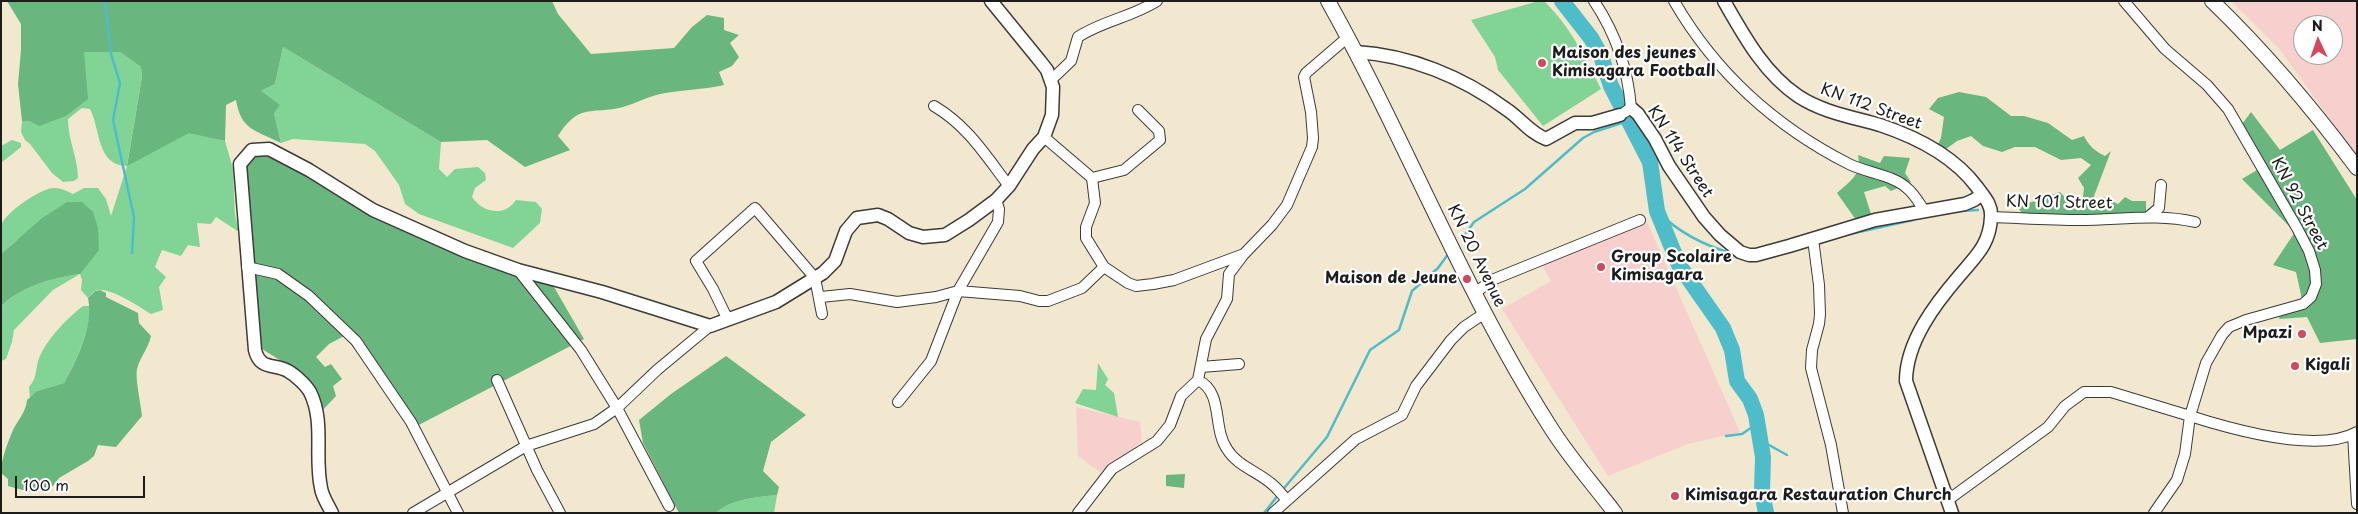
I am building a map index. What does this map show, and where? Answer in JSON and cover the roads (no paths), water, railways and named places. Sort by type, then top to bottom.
[{"type":"main road","name":"KN 20 Avenue","points":[[1328,1],[1356,52],[1485,313],[1550,427],[1615,513]]},
{"type":"main road","points":[[2212,1],[2269,60],[2315,114],[2357,168]]},
{"type":"street","points":[[413,513],[526,446],[594,424],[617,408],[657,370],[710,326],[776,302],[815,278],[835,261],[846,231],[857,218],[878,215],[888,219],[909,233],[922,237],[944,235],[969,220],[996,200],[1009,186],[1033,149],[1044,138],[1053,108],[1053,87],[1046,70],[1026,41],[992,1]]},
{"type":"street","points":[[1050,81],[1071,61],[1078,37],[1101,26],[1128,17],[1157,1]]},
{"type":"street","points":[[1594,1],[1619,49],[1629,79],[1631,108]]},
{"type":"street","points":[[1674,1],[1710,56],[1746,93],[1782,124],[1849,164],[1907,188],[1924,210]]},
{"type":"street","name":"KN 112 Street","points":[[1724,1],[1759,59],[1784,85],[1798,96],[1820,107],[1881,126],[1917,140],[1951,160],[1982,194],[1990,206],[1991,216]]},
{"type":"street","name":"KN 92 Street","points":[[2124,1],[2165,48],[2207,85],[2228,109],[2309,251],[2315,270],[2316,284],[2311,297],[2304,304],[2246,320],[2230,328],[2222,335],[2206,363],[2190,416],[2184,454],[2177,480],[2154,513]]},
{"type":"street","points":[[1078,513],[1112,469],[1157,441],[1170,426],[1181,396],[1198,380],[1206,338],[1229,294],[1230,274],[1244,254],[1272,225],[1287,205],[1312,147],[1312,124],[1304,81],[1306,73],[1348,37]]},
{"type":"street","name":"KN 114 Street","points":[[1356,52],[1394,58],[1440,72],[1489,97],[1507,109],[1538,135],[1546,139],[1574,123],[1592,124],[1620,115],[1631,108],[1638,114],[1655,139],[1669,166],[1704,217],[1720,235],[1740,252],[1756,255],[1875,220],[1965,204],[1982,194]]},
{"type":"street","points":[[934,106],[960,124],[971,135],[1009,186]]},
{"type":"street","points":[[1092,178],[1124,170],[1160,140],[1158,131],[1138,110]]},
{"type":"street","points":[[1044,138],[1092,178],[1095,203],[1086,233],[1094,253],[1104,267],[1128,283],[1136,286],[1174,280],[1244,254]]},
{"type":"street","points":[[332,513],[321,489],[318,459],[319,420],[310,391],[287,370],[266,366],[256,355],[247,267],[240,164],[252,150],[261,148],[291,160],[373,210],[464,251],[518,270],[602,292],[710,326]]},
{"type":"street","points":[[2148,217],[2159,208],[2161,185]]},
{"type":"street","points":[[898,402],[924,371],[935,354],[958,291],[998,222],[999,209],[996,200]]},
{"type":"street","points":[[728,320],[713,289],[696,261],[752,209],[757,208],[815,278],[821,297],[822,314]]},
{"type":"street","points":[[1952,513],[1906,381],[1906,369],[1914,345],[1936,306],[1982,248],[1988,234],[1991,216]]},
{"type":"street","name":"KN 101 Street","points":[[1991,216],[2080,220],[2148,217],[2178,218],[2195,222]]},
{"type":"street","points":[[1474,293],[1492,280],[1640,220]]},
{"type":"street","points":[[1813,239],[1819,285],[1820,324],[1812,350],[1812,368],[1836,466],[1843,513]]},
{"type":"street","points":[[247,267],[278,274],[309,296],[356,341],[411,422],[458,513]]},
{"type":"street","points":[[821,297],[850,294],[885,301],[903,302],[958,291],[1020,296],[1039,301],[1048,301],[1082,288],[1104,267]]},
{"type":"street","points":[[518,270],[581,350],[617,408],[669,506]]},
{"type":"street","points":[[1273,513],[1286,499],[1356,439],[1402,415],[1416,386],[1451,340],[1464,327],[1485,313]]},
{"type":"street","points":[[1201,367],[1239,364]]},
{"type":"street","points":[[497,380],[526,446],[560,513]]},
{"type":"street","points":[[1198,380],[1206,384],[1214,400],[1220,432],[1227,449],[1242,464],[1273,484],[1286,499]]},
{"type":"street","points":[[1948,500],[2048,427],[2065,406],[2084,392],[2118,394],[2244,431],[2315,442],[2328,441],[2355,433],[2357,504]]},
{"type":"waterway","points":[[105,1],[111,54],[120,83],[113,120],[134,217],[132,253]]},
{"type":"waterway","points":[[1562,1],[1591,38],[1601,56],[1611,86],[1650,162],[1657,211],[1679,265],[1723,328],[1732,350],[1737,381],[1750,399],[1756,415],[1763,457],[1762,492],[1766,513]]},
{"type":"waterway","points":[[1462,239],[1474,222],[1525,189],[1583,138],[1594,132],[1628,121]]},
{"type":"waterway","points":[[1960,211],[1978,210]]},
{"type":"waterway","points":[[1657,211],[1683,232],[1713,247],[1734,254]]},
{"type":"waterway","points":[[1850,234],[1913,220]]},
{"type":"waterway","points":[[1285,487],[1327,437],[1370,350],[1399,330],[1412,291],[1438,268],[1449,253]]},
{"type":"waterway","points":[[1761,260],[1778,255]]},
{"type":"waterway","points":[[1726,436],[1742,434],[1758,423]]},
{"type":"waterway","points":[[1760,440],[1787,455]]},
{"type":"waterway","points":[[1264,513],[1279,494]]},
{"type":"place","name":"Maison des jeunes Kimisagara Football","points":[[1542,63]]},
{"type":"place","name":"Group Scolaire Kimisagara","points":[[1601,267]]},
{"type":"place","name":"Maison de Jeune","points":[[1467,279]]},
{"type":"place","name":"Mpazi","points":[[2302,334]]},
{"type":"place","name":"Kigali","points":[[2295,366]]},
{"type":"place","name":"Kimisagara Restauration Church","points":[[1675,496]]}]
